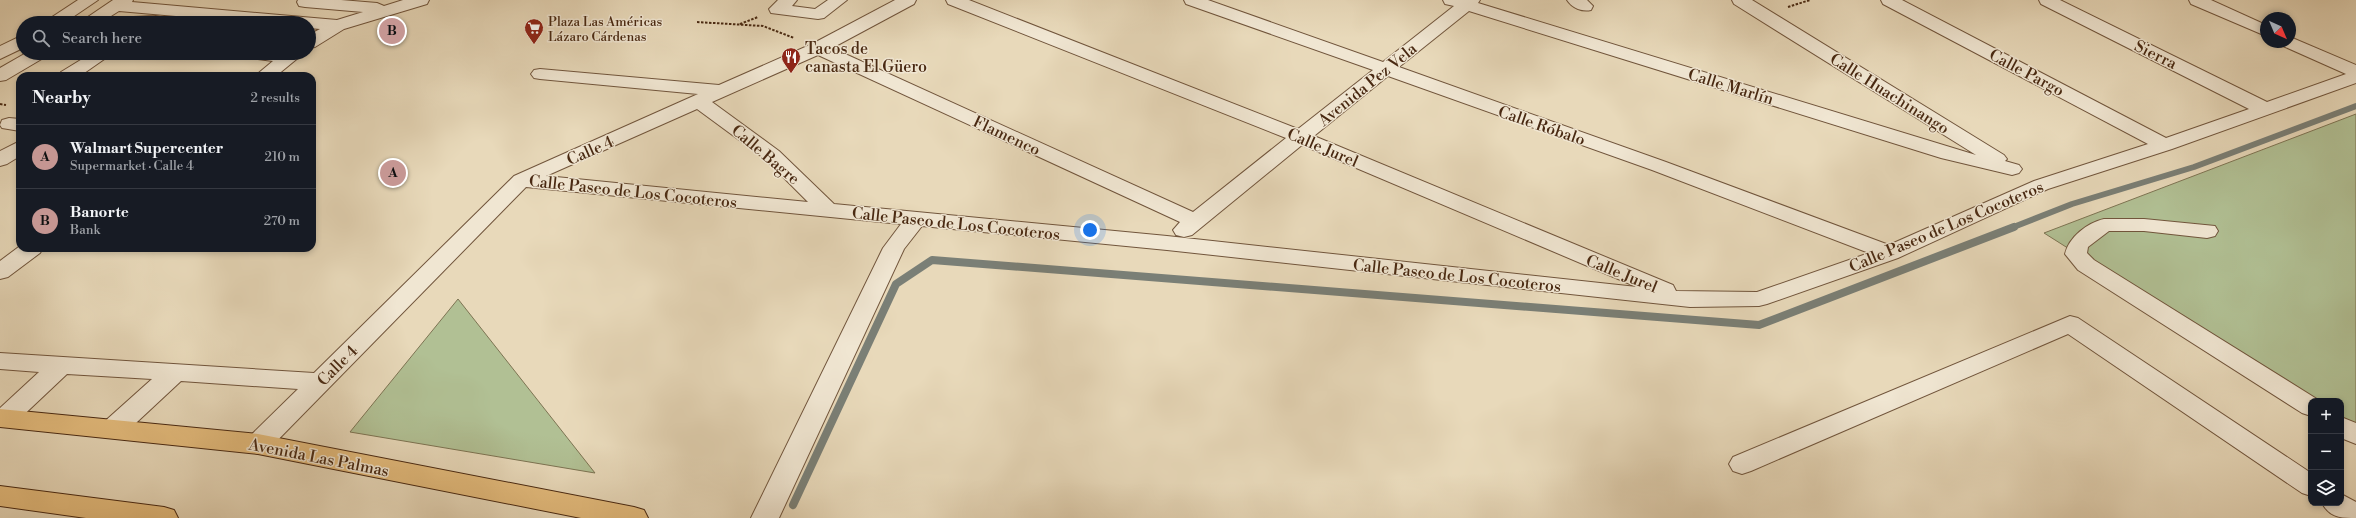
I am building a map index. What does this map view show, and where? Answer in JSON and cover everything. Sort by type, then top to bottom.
[{"type":"main road","name":"Avenida Las Palmas","points":[[2,418],[258,444],[634,518]]},
{"type":"main road","points":[[0,496],[164,518]]},
{"type":"street","points":[[64,16],[90,0]]},
{"type":"street","points":[[308,0],[305,2],[390,10]]},
{"type":"street","points":[[316,35],[338,25],[422,0]]},
{"type":"street","points":[[789,0],[777,9],[818,14],[838,0]]},
{"type":"street","name":"Calle 4","points":[[258,444],[521,180],[725,91],[818,48],[908,0]]},
{"type":"street","name":"Calle Jurel","points":[[954,0],[1300,137],[1598,264],[1690,300]]},
{"type":"street","name":"Calle Róbalo","points":[[1192,0],[1384,70],[1659,166],[1890,253]]},
{"type":"street","name":"Calle Huachinango","points":[[1740,0],[2041,185]]},
{"type":"street","name":"Calle Pargo","points":[[1889,0],[2165,145]]},
{"type":"street","name":"Sierra","points":[[2047,0],[2265,109]]},
{"type":"street","points":[[2197,0],[2260,29]]},
{"type":"street","name":"Avenida Pez Vela","points":[[1168,243],[1384,70],[1463,2]]},
{"type":"street","name":"Calle Marlín","points":[[1463,2],[1948,154],[2012,168]]},
{"type":"street","points":[[100,16],[121,3],[249,16]]},
{"type":"street","points":[[316,23],[338,25]]},
{"type":"street","points":[[0,54],[16,44]]},
{"type":"street","points":[[2296,45],[2356,72]]},
{"type":"street","name":"Flamenco","points":[[818,48],[1195,221]]},
{"type":"street","points":[[0,76],[27,60]]},
{"type":"street","points":[[73,72],[93,60]]},
{"type":"street","points":[[270,72],[286,60]]},
{"type":"street","points":[[540,74],[725,91]]},
{"type":"street","name":"Calle Paseo de Los Cocoteros","points":[[521,180],[1168,243],[1690,300],[1759,299],[1890,253],[2041,185],[2165,145],[2356,77]]},
{"type":"street","name":"Calle Bagre","points":[[700,102],[772,155],[828,210]]},
{"type":"street","points":[[765,518],[894,248],[916,218]]},
{"type":"street","points":[[2208,231],[2144,225],[2104,225],[2078,244],[2076,254],[2086,265],[2308,405]]},
{"type":"street","points":[[0,272],[27,252]]},
{"type":"street","points":[[1742,464],[2070,324],[2308,484]]},
{"type":"street","points":[[0,361],[319,382]]},
{"type":"street","points":[[2,418],[61,365]]},
{"type":"street","points":[[113,429],[176,372]]},
{"type":"street","points":[[2344,428],[2356,435]]},
{"type":"street","points":[[2341,506],[2356,516]]},
{"type":"path","points":[[697,22],[763,26],[818,48]]},
{"type":"green space","points":[[2356,114],[2356,430],[2344,423],[2344,398],[2308,398],[2308,400],[2044,233]]},
{"type":"green space","points":[[458,299],[595,473],[350,432]]},
{"type":"waterway","points":[[2011,228],[2072,204],[2194,167],[2356,106]]},
{"type":"waterway","points":[[793,505],[896,284],[932,260],[1759,325],[2014,227]]},
{"type":"place","name":"Banorte","points":[[392,31]]},
{"type":"place","name":"Plaza Las Américas Lázaro Cárdenas","points":[[534,45]]},
{"type":"place","name":"Tacos de canasta El Güero","points":[[791,74]]},
{"type":"place","name":"Walmart Supercenter","points":[[393,173]]}]
